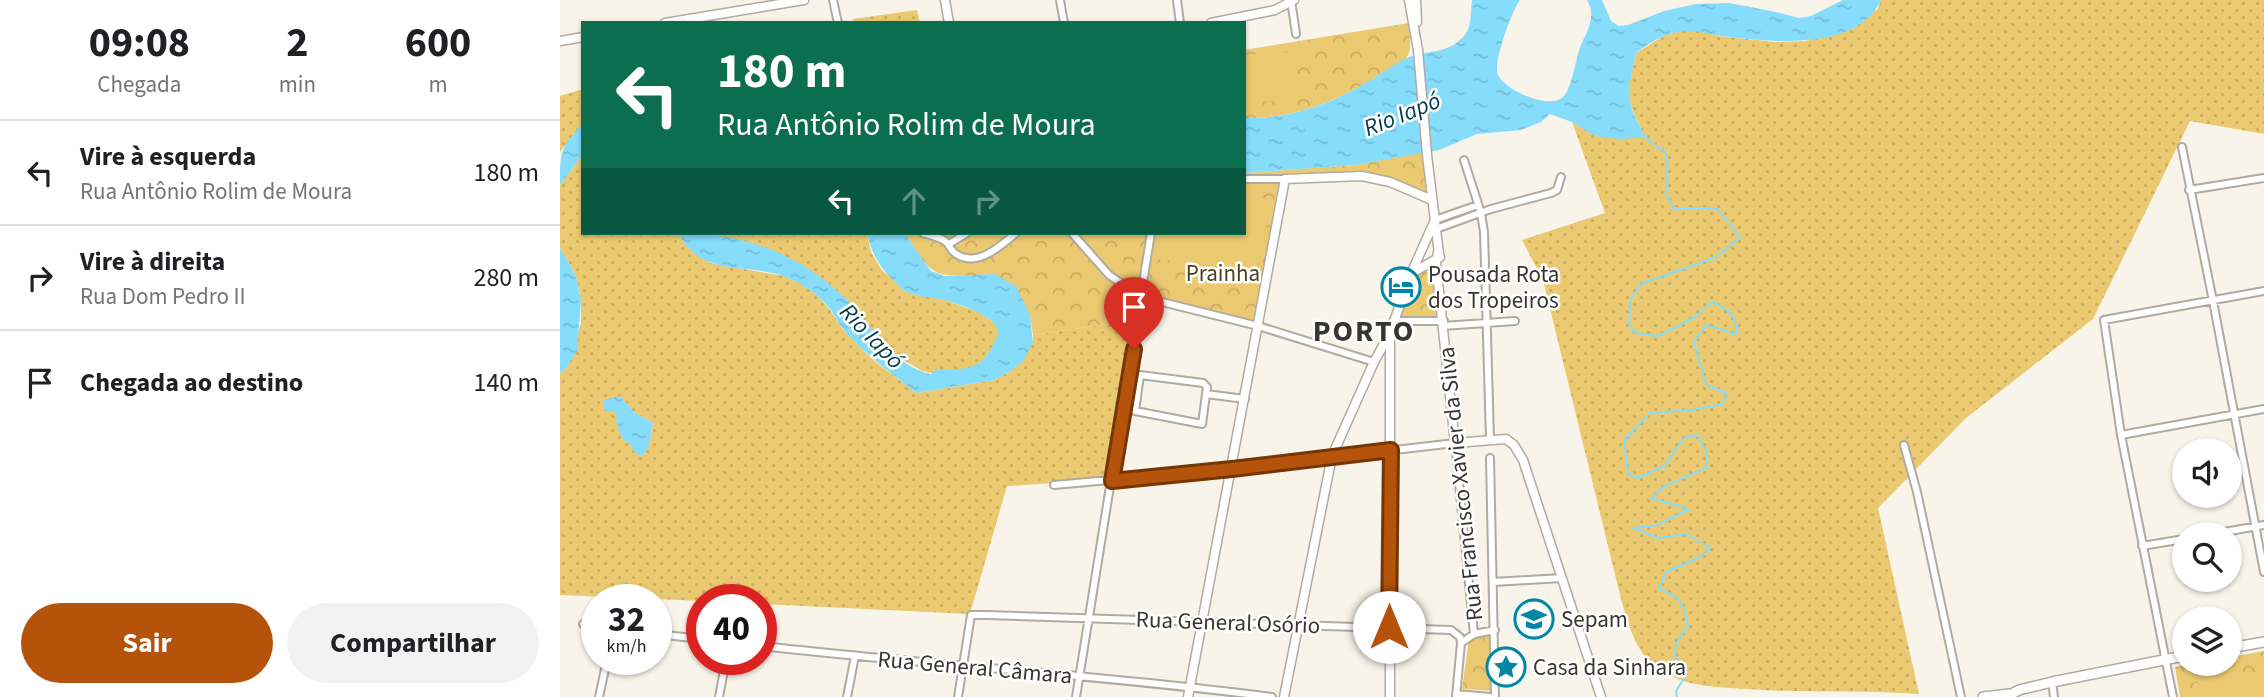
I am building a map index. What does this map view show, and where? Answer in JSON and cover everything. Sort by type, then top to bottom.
[{"type":"main road","points":[[2242,646],[2264,642]]},
{"type":"main road","points":[[1983,697],[2009,695],[2052,682],[2172,659]]},
{"type":"street","points":[[677,21],[804,0]]},
{"type":"street","points":[[833,0],[838,21]]},
{"type":"street","points":[[945,0],[949,21]]},
{"type":"street","points":[[1060,0],[1064,21]]},
{"type":"street","points":[[1177,0],[1180,21]]},
{"type":"street","points":[[1222,21],[1275,10],[1292,0],[1296,34]]},
{"type":"street","points":[[1409,0],[1416,35]]},
{"type":"street","points":[[1416,0],[1416,35]]},
{"type":"street","name":"Rua Francisco Xavier da Silva","points":[[1416,35],[1474,634]]},
{"type":"street","points":[[560,41],[581,37]]},
{"type":"street","points":[[2182,147],[2264,572]]},
{"type":"street","points":[[1464,160],[1481,213],[1484,232],[1490,439]]},
{"type":"street","points":[[1246,179],[1362,176],[1390,182],[1432,200]]},
{"type":"street","points":[[1436,224],[1551,193],[1557,190],[1561,177]]},
{"type":"street","points":[[2189,190],[2264,178]]},
{"type":"street","points":[[1188,697],[1285,179]]},
{"type":"street","points":[[1390,697],[1391,450],[1387,353],[1390,333],[1410,276],[1436,224],[1478,205]]},
{"type":"street","points":[[928,235],[949,244],[951,250],[960,256],[978,257],[990,253],[1012,235]]},
{"type":"street","points":[[949,244],[964,235]]},
{"type":"street","points":[[1074,235],[1109,275],[1142,297],[1258,326],[1374,362]]},
{"type":"street","points":[[1076,697],[1152,235]]},
{"type":"street","points":[[1410,276],[1438,254],[1424,245]]},
{"type":"street","points":[[2173,697],[2121,435],[2104,320],[2264,292]]},
{"type":"street","points":[[1393,321],[1444,325],[1515,321]]},
{"type":"street","points":[[1284,697],[1332,456],[1374,362],[1387,353]]},
{"type":"street","points":[[1140,375],[1198,381],[1207,387],[1206,394],[1202,424],[1135,411],[1140,375]]},
{"type":"street","points":[[1206,394],[1245,400]]},
{"type":"street","points":[[2121,435],[2264,409]]},
{"type":"street","points":[[1054,485],[1232,469],[1506,439],[1514,445],[1523,460],[1601,697]]},
{"type":"street","points":[[1904,445],[1917,492],[1961,697]]},
{"type":"street","points":[[1490,458],[1495,630],[1492,697],[1456,696],[1461,643],[1474,634],[1495,630]]},
{"type":"street","points":[[2242,528],[2264,525]]},
{"type":"street","points":[[2142,547],[2172,541]]},
{"type":"street","points":[[1493,582],[1562,578]]},
{"type":"street","name":"Rua General Osório","points":[[964,667],[971,615],[1451,630],[1457,634],[1461,643]]},
{"type":"street","name":"Rua General Câmara","points":[[777,648],[964,667],[1080,675],[1272,697]]},
{"type":"street","points":[[847,697],[855,656]]},
{"type":"street","points":[[958,697],[964,667]]},
{"type":"street","points":[[599,697],[604,675]]},
{"type":"street","points":[[719,697],[723,675]]},
{"type":"street","points":[[2052,682],[2054,697]]},
{"type":"green space","points":[[1881,0],[2264,0],[2264,134],[2190,121],[2093,319],[1966,418],[1878,508],[1919,694],[1746,689],[1683,681],[1663,672],[1646,658],[1631,630],[1621,599],[1543,280],[1522,240],[1605,213],[1572,122],[1600,136],[1645,137],[1629,96],[1636,53],[1665,35],[1681,31],[1775,42],[1806,41],[1877,10]]},
{"type":"green space","points":[[917,10],[920,21],[854,21]]},
{"type":"green space","points":[[1409,23],[1408,55],[1397,66],[1333,100],[1281,115],[1246,118],[1246,50]]},
{"type":"green space","points":[[1293,52],[1297,99],[1246,103],[1246,55]]},
{"type":"green space","points":[[581,90],[581,126],[560,152],[560,96]]},
{"type":"green space","points":[[1424,152],[1430,195],[1392,180],[1246,179],[1246,173],[1355,165]]},
{"type":"green space","points":[[581,157],[581,235],[679,235],[710,263],[784,276],[812,289],[844,331],[871,358],[916,393],[994,380],[1011,371],[1033,343],[1033,335],[1134,320],[1117,479],[1007,486],[970,614],[777,605],[777,584],[686,584],[686,600],[672,600],[672,584],[581,584],[581,596],[560,595],[560,373],[567,367],[581,323],[581,301],[576,276],[560,248],[560,185]],"holes":[[[620,396],[634,412],[653,423],[649,445],[617,421]]]},
{"type":"green space","name":"Prainha","points":[[1246,181],[1282,181],[1256,324],[1140,292],[1111,273],[1079,235],[1246,235]]},
{"type":"green space","points":[[1246,195],[1270,199],[1260,272],[1158,259],[1162,235],[1246,235]]},
{"type":"green space","points":[[715,235],[867,235],[871,252],[881,269],[906,292],[945,300],[981,313],[998,326],[1001,337],[998,349],[984,369],[968,375],[945,376],[922,371],[897,356],[877,337],[847,300]]},
{"type":"green space","name":"Prainha","points":[[905,235],[1070,235],[1104,277],[1136,299],[1134,320],[1033,335],[1030,315],[995,274],[962,276],[940,273],[923,261]]},
{"type":"green space","points":[[1432,267],[1436,317],[1396,319],[1416,271]]},
{"type":"green space","points":[[1492,635],[1494,691],[1462,689],[1469,639]]},
{"type":"green space","points":[[2264,651],[2264,697],[2180,697],[2176,676],[2242,676],[2242,655]]},
{"type":"green space","points":[[2264,671],[2264,697],[2196,697],[2194,683]]},
{"type":"water","points":[[1472,0],[1520,0],[1500,50],[1498,75],[1519,93],[1549,101],[1564,96],[1570,86],[1590,23],[1591,12],[1587,0],[1602,0],[1611,21],[1619,26],[1696,4],[1729,3],[1799,18],[1811,16],[1843,0],[1881,0],[1869,17],[1853,28],[1833,36],[1786,41],[1685,31],[1651,42],[1636,53],[1629,87],[1634,114],[1646,137],[1620,139],[1595,136],[1572,122],[1550,114],[1541,122],[1521,130],[1477,134],[1439,150],[1355,165],[1246,173],[1246,118],[1277,116],[1323,104],[1353,90],[1398,62],[1454,44],[1467,32]]},
{"type":"water","points":[[581,125],[581,157],[560,185],[560,164],[570,139]]},
{"type":"water","points":[[679,235],[725,237],[769,249],[809,269],[828,283],[846,299],[890,350],[911,366],[923,372],[952,377],[983,369],[998,345],[998,332],[992,322],[962,305],[904,291],[880,265],[868,235],[905,235],[931,271],[945,276],[995,274],[1016,286],[1030,315],[1033,343],[1023,361],[994,380],[916,393],[854,341],[831,310],[806,288],[773,273],[713,263],[688,248]]},
{"type":"water","points":[[560,248],[576,276],[581,301],[577,351],[560,373]]},
{"type":"water","points":[[620,396],[634,412],[653,423],[649,445],[643,456],[634,453],[633,447],[621,436],[616,412],[604,410],[604,400]]},
{"type":"waterway","points":[[1645,137],[1667,154],[1667,195],[1673,208],[1717,208],[1740,237],[1716,257],[1641,284],[1630,300],[1629,324],[1635,333],[1658,336],[1695,317],[1712,302],[1734,317],[1736,327],[1736,334],[1706,325],[1694,342],[1706,385],[1726,393],[1723,404],[1650,413],[1624,440],[1628,474],[1638,478],[1664,466],[1684,438],[1697,435],[1706,451],[1706,468],[1663,487],[1651,498],[1689,509],[1658,525],[1633,528],[1658,538],[1686,534],[1711,548],[1698,558],[1666,572],[1659,589],[1680,602],[1688,626],[1678,640],[1675,651],[1685,677],[1676,691],[1677,697]]},
{"type":"waterway","name":"Rio Iapó","points":[[937,376],[962,375],[979,370],[992,358],[1004,336]]},
{"type":"place","name":"Pousada Rota dos Tropeiros","points":[[1401,287]]},
{"type":"place","name":"Sepam","points":[[1534,619]]},
{"type":"place","name":"Casa da Sinhara","points":[[1506,667]]},
{"type":"district","name":"PORTO","points":[[1364,331]]},
{"type":"route","points":[[1134,349],[1112,481],[1391,450],[1389,627]]}]
